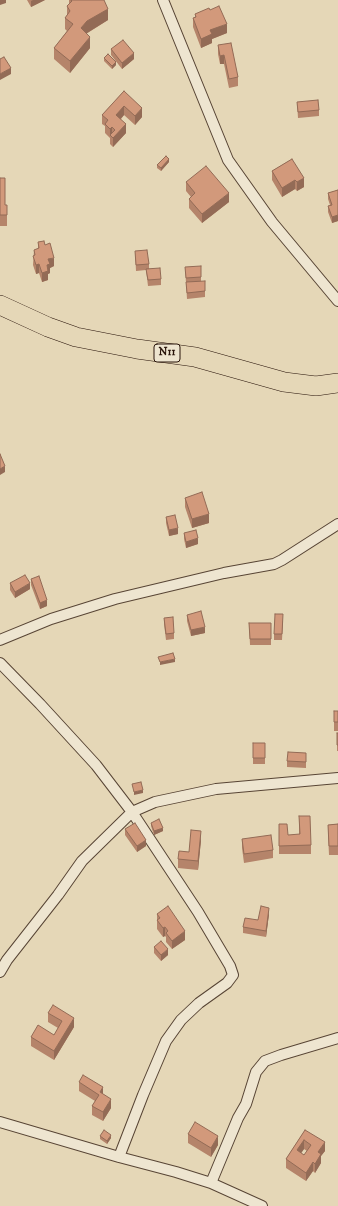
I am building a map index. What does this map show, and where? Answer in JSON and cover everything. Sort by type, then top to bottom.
[{"type":"highway","name":"N11","points":[[0,305],[48,327],[76,337],[137,349],[195,357],[284,382],[316,386],[338,382]]},
{"type":"street","points":[[163,0],[228,160],[272,222],[338,301]]},
{"type":"street","points":[[0,640],[51,619],[115,599],[224,573],[274,564],[338,524]]},
{"type":"street","points":[[0,664],[40,704],[96,765],[132,812],[198,912],[230,966],[233,975],[228,983],[199,1004],[181,1020],[166,1041],[142,1095],[119,1158]]},
{"type":"street","points":[[0,972],[4,959],[58,895],[82,861],[132,812],[155,802],[216,789],[338,778]]},
{"type":"street","points":[[211,1182],[238,1118],[246,1104],[256,1072],[265,1061],[338,1038]]},
{"type":"street","points":[[0,1122],[119,1158],[211,1182],[262,1206]]},
{"type":"building","points":[[71,0],[104,0],[108,9],[87,21],[81,28],[90,37],[70,61],[54,48],[73,24],[65,18],[70,11],[67,6],[72,1]]},
{"type":"building","points":[[219,6],[227,24],[210,30],[212,34],[201,39],[193,18],[196,17],[195,14],[209,8],[210,10]]},
{"type":"building","points":[[123,40],[134,53],[122,63],[111,49]]},
{"type":"building","points":[[231,43],[238,77],[229,79],[224,55],[220,56],[218,45]]},
{"type":"building","points":[[108,54],[116,62],[112,66],[104,58]]},
{"type":"building","points":[[4,57],[11,68],[0,74],[0,59]]},
{"type":"building","points":[[124,91],[142,108],[135,116],[124,106],[116,115],[126,124],[113,138],[110,135],[115,130],[112,127],[110,129],[105,124],[108,120],[102,115]]},
{"type":"building","points":[[318,100],[319,110],[298,112],[297,102]]},
{"type":"building","points":[[166,156],[169,159],[161,168],[157,165]]},
{"type":"building","points":[[292,159],[304,178],[297,182],[295,180],[282,188],[272,171]]},
{"type":"building","points":[[206,166],[229,193],[202,214],[189,199],[195,193],[186,182]]},
{"type":"building","points":[[0,178],[5,178],[5,205],[7,205],[7,215],[0,215]]},
{"type":"building","points":[[338,190],[338,215],[332,217],[328,206],[332,205],[328,193]]},
{"type":"building","points":[[44,241],[45,245],[50,243],[54,258],[48,259],[50,264],[47,265],[48,271],[42,273],[39,264],[36,265],[33,256],[35,255],[34,250],[39,248],[38,242]]},
{"type":"building","points":[[147,250],[149,264],[136,265],[135,251]]},
{"type":"building","points":[[201,266],[201,277],[186,278],[185,267]]},
{"type":"building","points":[[160,268],[161,279],[148,280],[146,269]]},
{"type":"building","points":[[205,281],[205,291],[187,293],[186,282]]},
{"type":"building","points":[[0,454],[5,466],[0,469]]},
{"type":"building","points":[[202,492],[209,514],[192,519],[185,498]]},
{"type":"building","points":[[175,515],[178,528],[169,530],[166,517]]},
{"type":"building","points":[[196,530],[198,538],[186,542],[184,533]]},
{"type":"building","points":[[25,575],[30,583],[15,592],[10,583]]},
{"type":"building","points":[[39,576],[47,600],[40,603],[31,579]]},
{"type":"building","points":[[201,611],[205,627],[191,630],[187,615]]},
{"type":"building","points":[[275,614],[283,614],[282,634],[274,634]]},
{"type":"building","points":[[173,617],[174,633],[166,634],[164,618]]},
{"type":"building","points":[[249,623],[271,623],[271,639],[250,639]]},
{"type":"building","points":[[173,653],[175,659],[160,662],[158,657]]},
{"type":"building","points":[[334,711],[338,711],[338,722],[334,722]]},
{"type":"building","points":[[338,733],[338,745],[337,745]]},
{"type":"building","points":[[253,743],[265,743],[265,758],[253,758]]},
{"type":"building","points":[[288,752],[306,753],[306,762],[287,761]]},
{"type":"building","points":[[141,782],[143,790],[134,792],[132,784]]},
{"type":"building","points":[[299,816],[310,816],[311,845],[279,846],[279,824],[287,824],[288,835],[300,834]]},
{"type":"building","points":[[159,819],[163,828],[154,831],[151,823]]},
{"type":"building","points":[[135,823],[146,840],[137,846],[125,829]]},
{"type":"building","points":[[338,824],[338,846],[329,846],[328,825]]},
{"type":"building","points":[[191,830],[201,831],[198,861],[178,859],[179,851],[189,852]]},
{"type":"building","points":[[271,835],[273,850],[244,854],[242,839]]},
{"type":"building","points":[[168,906],[185,931],[172,941],[166,933],[168,931],[165,927],[163,928],[157,920],[160,918],[157,914]]},
{"type":"building","points":[[261,906],[269,908],[266,931],[243,927],[245,918],[258,920]]},
{"type":"building","points":[[161,941],[168,949],[161,955],[154,947]]},
{"type":"building","points":[[53,1005],[74,1018],[54,1051],[31,1037],[38,1025],[54,1035],[62,1021],[48,1013]]},
{"type":"building","points":[[83,1075],[103,1087],[100,1092],[111,1099],[103,1112],[92,1106],[99,1095],[79,1082]]},
{"type":"building","points":[[195,1122],[218,1136],[211,1148],[188,1134]]},
{"type":"building","points":[[104,1130],[111,1135],[107,1141],[100,1136]]},
{"type":"building","points":[[305,1130],[325,1142],[318,1152],[321,1154],[315,1164],[313,1162],[306,1173],[286,1159]],"holes":[[[304,1140],[311,1145],[304,1155],[297,1150]]]}]
